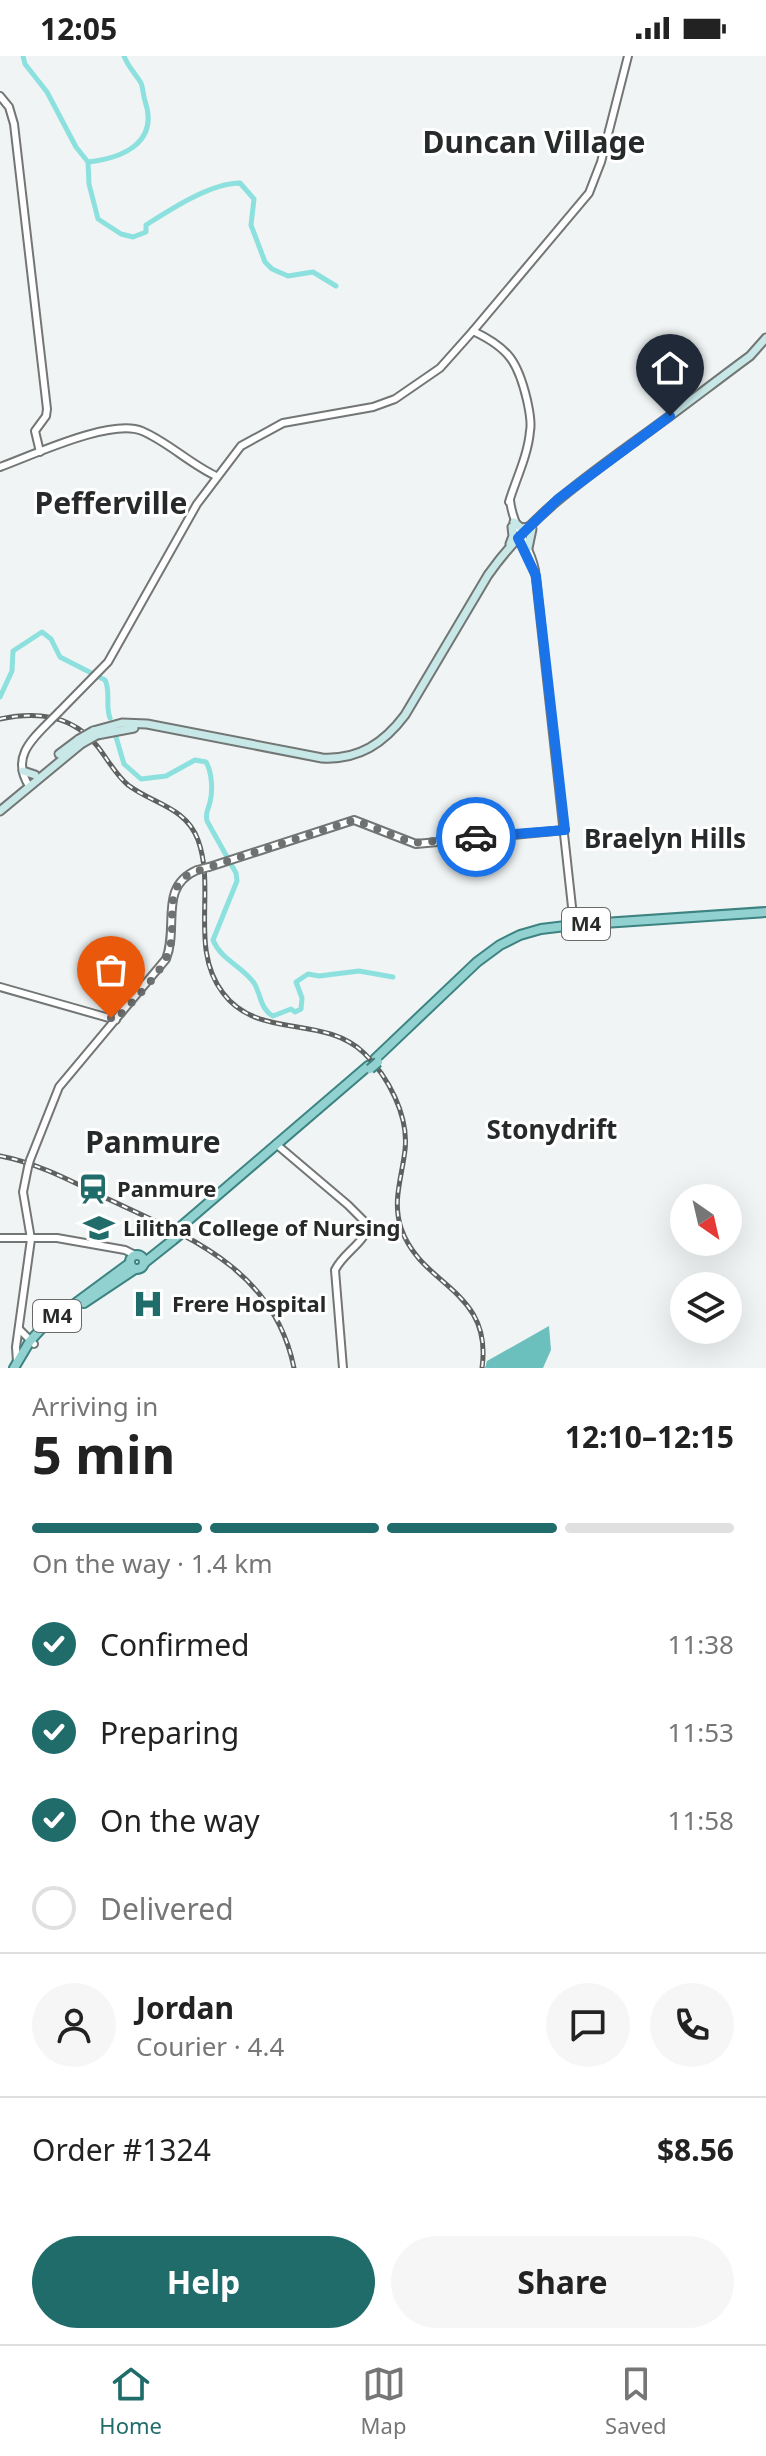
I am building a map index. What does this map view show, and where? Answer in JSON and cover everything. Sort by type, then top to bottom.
[{"type":"main road","points":[[163,728],[320,761],[350,760],[371,751],[391,737],[406,718],[481,592],[531,528],[556,505],[742,366],[766,341]]},
{"type":"main road","points":[[0,811],[35,775],[80,742],[122,723],[322,758],[348,757],[370,749],[389,735],[405,715],[478,591],[512,541],[513,524],[531,528]]},
{"type":"main road","points":[[502,555],[522,542]]},
{"type":"main road","points":[[0,805],[80,742]]},
{"type":"main road","points":[[23,771],[35,775]]},
{"type":"main road","name":"M4","points":[[18,1365],[32,1342],[135,1261],[181,1230],[369,1068],[477,962],[500,945],[531,931],[574,925],[766,912]]},
{"type":"street","points":[[27,785],[23,771],[24,749],[108,662],[169,551],[216,476],[241,446],[271,427],[373,407],[395,399],[420,383],[440,368],[581,204],[592,188],[628,56]]},
{"type":"street","points":[[0,96],[14,120],[26,215],[47,409],[46,416],[35,431],[40,452]]},
{"type":"street","points":[[473,331],[508,353],[522,379],[531,420],[530,432],[510,500],[513,524],[536,576]]},
{"type":"street","points":[[0,467],[105,430],[127,427],[147,433],[216,476]]},
{"type":"street","points":[[522,542],[534,561],[574,925]]},
{"type":"street","points":[[534,561],[542,563]]},
{"type":"street","points":[[18,1365],[16,1353],[31,1239],[23,1192],[29,1164],[57,1090],[166,959],[172,941],[173,892],[183,878],[197,870],[354,820],[419,844],[565,830]]},
{"type":"street","points":[[0,987],[116,1020]]},
{"type":"street","points":[[278,1146],[363,1218],[368,1227],[335,1270],[343,1368]]},
{"type":"street","points":[[0,1238],[57,1238],[114,1249],[135,1261]]},
{"type":"street","points":[[19,1329],[32,1342]]},
{"type":"shaded area","points":[[549,1326],[551,1350],[543,1368],[485,1368],[487,1361]]},
{"type":"waterway","points":[[23,56],[25,64],[47,92],[76,147],[88,162],[89,184],[98,219],[121,234],[133,237],[146,232],[146,225],[192,198],[217,187],[240,183],[254,199],[251,225],[265,262],[288,276],[313,272],[336,286]]},
{"type":"waterway","points":[[88,162],[126,152],[143,137],[147,127],[148,115],[142,85],[124,56]]},
{"type":"waterway","points":[[0,697],[12,671],[13,651],[42,632],[51,639],[60,657],[105,680],[110,718]]},
{"type":"waterway","points":[[116,737],[124,764],[141,779],[166,776],[195,760],[206,762],[212,787],[207,821],[236,873],[237,881],[213,940],[221,953],[254,983],[269,1013],[273,1016],[291,1009],[295,1012],[301,1009],[302,998],[296,982],[308,974],[319,976],[359,971],[393,977]]},
{"type":"railway","points":[[0,719],[41,716],[66,722],[88,736],[128,785],[186,820],[198,840],[203,859],[207,957],[223,993],[237,1007],[254,1017],[311,1029],[348,1041],[373,1062],[389,1085],[404,1124],[405,1150],[398,1199],[401,1228],[424,1264],[453,1290],[477,1321],[482,1342],[482,1368]]},
{"type":"railway","points":[[0,1156],[28,1163],[68,1180],[197,1243],[224,1261],[248,1281],[268,1305],[284,1334],[294,1368]]},
{"type":"way so far","points":[[111,1018],[116,1020],[166,959],[172,941],[173,892],[179,882],[191,873],[354,820],[419,844],[476,837]]},
{"type":"place","name":"Panmure","points":[[93,1189]]},
{"type":"place","name":"Lilitha College of Nursing","points":[[99,1228]]},
{"type":"place","name":"Frere Hospital","points":[[148,1304]]},
{"type":"district","name":"Duncan Village","points":[[534,143]]},
{"type":"district","name":"Pefferville","points":[[111,504]]},
{"type":"district","name":"Braelyn Hills","points":[[665,839]]},
{"type":"district","name":"Stonydrift","points":[[552,1130]]},
{"type":"district","name":"Panmure","points":[[153,1143]]},
{"type":"route","points":[[476,837],[565,830],[536,576],[518,538],[558,499],[670,416]]}]
